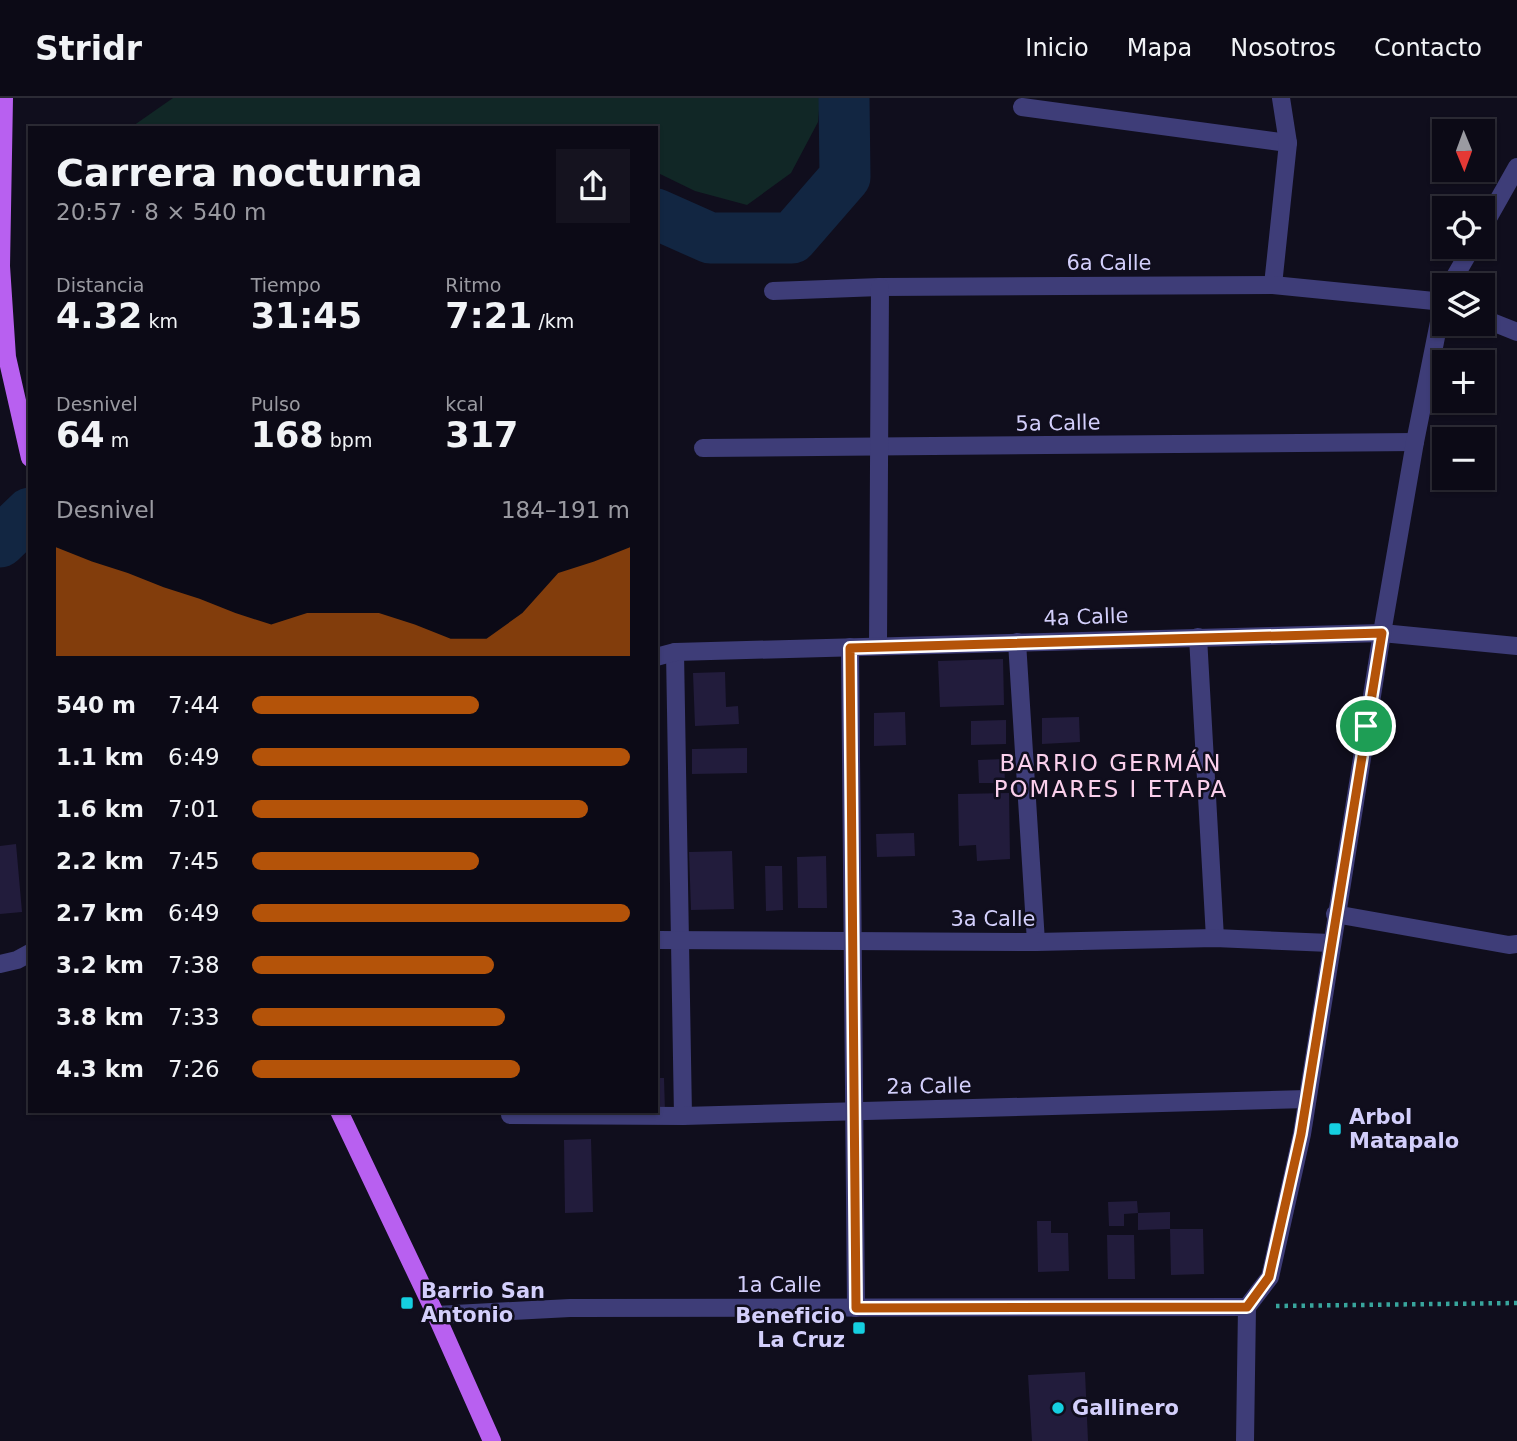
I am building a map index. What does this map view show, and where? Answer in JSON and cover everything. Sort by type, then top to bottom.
[{"type":"main road","points":[[4,98],[1,266],[7,357],[28,453]]},
{"type":"main road","points":[[340,1113],[436,1315],[492,1441]]},
{"type":"street","points":[[1273,285],[1288,143],[1281,98]]},
{"type":"street","points":[[1022,107],[1288,143]]},
{"type":"street","points":[[1495,206],[1517,167]]},
{"type":"street","name":"6a Calle","points":[[773,291],[880,287],[1273,285],[1432,299]]},
{"type":"street","points":[[878,646],[880,287]]},
{"type":"street","points":[[1495,323],[1517,332]]},
{"type":"street","points":[[1245,1441],[1247,1307],[1269,1277],[1301,1134],[1382,633],[1436,336]]},
{"type":"street","name":"5a Calle","points":[[703,448],[1415,442]]},
{"type":"street","name":"4a Calle","points":[[658,656],[675,652],[1382,633],[1517,646]]},
{"type":"street","points":[[1198,637],[1215,938]]},
{"type":"street","points":[[1017,642],[1036,942]]},
{"type":"street","points":[[850,648],[856,1308]]},
{"type":"street","points":[[675,652],[682,1116]]},
{"type":"street","points":[[1335,914],[1509,945],[1517,944]]},
{"type":"street","name":"3a Calle","points":[[658,940],[1036,942],[1215,938],[1330,943]]},
{"type":"street","points":[[0,964],[28,954]]},
{"type":"street","name":"2a Calle","points":[[510,1115],[682,1116],[1307,1099]]},
{"type":"street","name":"1a Calle","points":[[436,1315],[570,1308],[1247,1307]]},
{"type":"path","points":[[1247,1307],[1517,1303]]},
{"type":"green space","points":[[173,98],[820,98],[818,122],[791,173],[747,205],[695,191],[658,173],[658,126],[133,126]]},
{"type":"building","points":[[1003,659],[1004,705],[940,707],[938,661]]},
{"type":"building","points":[[725,672],[726,707],[738,706],[739,724],[695,726],[693,673]]},
{"type":"building","points":[[905,712],[906,745],[874,746],[874,713]]},
{"type":"building","points":[[1079,717],[1080,742],[1042,744],[1042,718]]},
{"type":"building","points":[[1006,720],[1006,744],[971,745],[971,721]]},
{"type":"building","points":[[747,748],[747,773],[692,774],[692,749]]},
{"type":"building","points":[[1004,759],[1005,783],[979,783],[978,760]]},
{"type":"building","points":[[1009,793],[1010,859],[977,861],[976,845],[959,846],[958,794]]},
{"type":"building","points":[[914,833],[915,856],[877,857],[876,834]]},
{"type":"building","points":[[16,844],[22,912],[0,914],[0,846]]},
{"type":"building","points":[[732,851],[734,909],[691,910],[689,852]]},
{"type":"building","points":[[826,856],[827,908],[798,908],[797,857]]},
{"type":"building","points":[[765,866],[782,866],[783,910],[766,911]]},
{"type":"building","points":[[658,1078],[664,1078],[665,1113],[658,1111]]},
{"type":"building","points":[[591,1139],[593,1212],[565,1213],[564,1140]]},
{"type":"building","points":[[1137,1201],[1138,1213],[1124,1214],[1124,1226],[1109,1226],[1108,1202]]},
{"type":"building","points":[[1170,1212],[1170,1229],[1138,1230],[1138,1213]]},
{"type":"building","points":[[1037,1221],[1051,1221],[1051,1233],[1068,1233],[1069,1271],[1038,1272]]},
{"type":"building","points":[[1170,1229],[1203,1229],[1204,1274],[1171,1275]]},
{"type":"building","points":[[1107,1235],[1134,1235],[1135,1279],[1108,1279]]},
{"type":"building","name":"Gallinero","points":[[1085,1372],[1088,1441],[1032,1441],[1028,1375]]},
{"type":"waterway","points":[[658,215],[710,238],[792,238],[845,177],[844,98]]},
{"type":"waterway","points":[[0,542],[28,515]]},
{"type":"place","name":"Arbol Matapalo","points":[[1335,1129]]},
{"type":"place","name":"Barrio San Antonio","points":[[407,1303]]},
{"type":"place","name":"Beneficio La Cruz","points":[[859,1328]]},
{"type":"place","name":"Gallinero","points":[[1058,1408]]},
{"type":"district","name":"BARRIO GERMÁN POMARES I ETAPA","points":[[1111,776]]},
{"type":"route","points":[[1382,633],[1366,726],[1301,1134],[1269,1277],[1247,1307],[856,1308],[850,648],[1382,633]]}]
